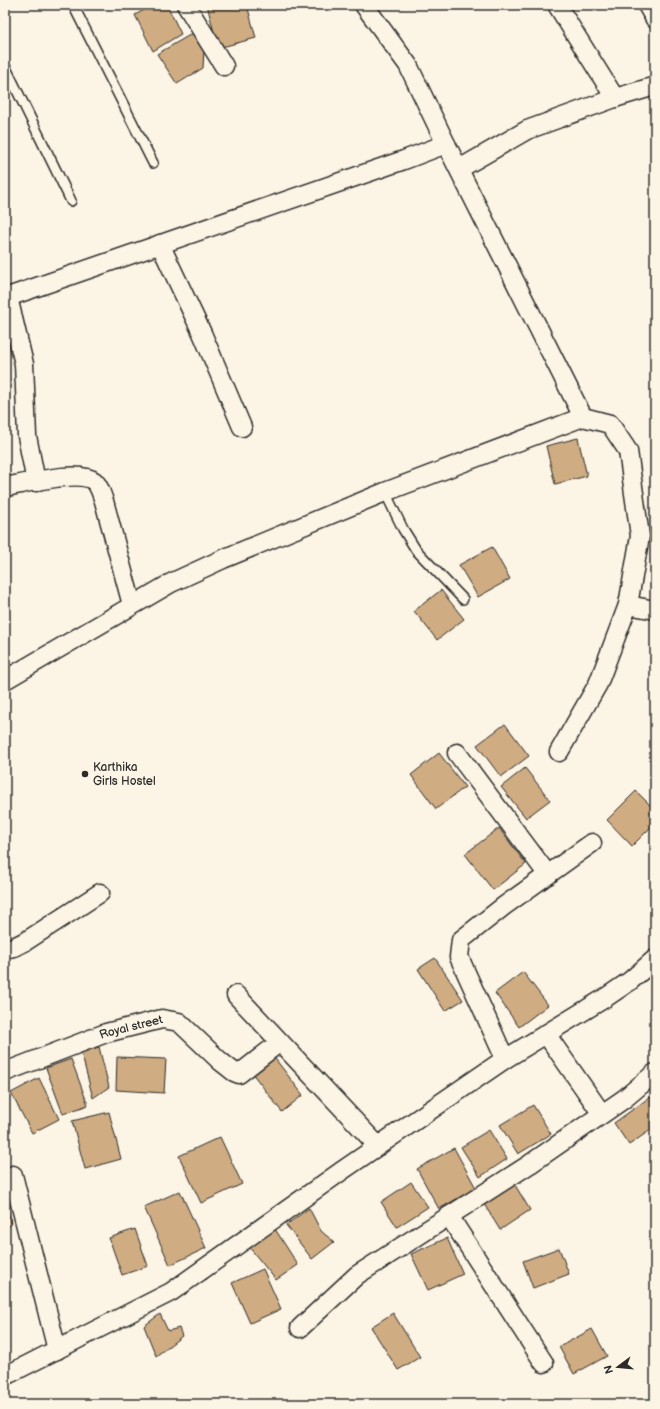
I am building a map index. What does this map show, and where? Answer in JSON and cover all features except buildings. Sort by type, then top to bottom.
[{"type":"street","points":[[186,5],[224,66]]},
{"type":"street","points":[[364,5],[408,65],[446,144],[583,416]]},
{"type":"street","points":[[557,5],[615,98]]},
{"type":"street","points":[[647,5],[655,19]]},
{"type":"street","points":[[459,169],[527,130],[615,98],[655,86]]},
{"type":"street","points":[[36,482],[27,436],[24,364],[6,297],[404,160],[446,144]]},
{"type":"street","points":[[160,244],[202,333],[242,428]]},
{"type":"street","points":[[5,680],[177,580],[223,559],[385,492],[583,416],[610,424],[628,451],[640,536],[628,605],[598,684],[559,752]]},
{"type":"street","points":[[5,488],[67,476],[82,477],[93,480],[98,486],[104,501],[132,605]]},
{"type":"street","points":[[628,605],[655,610]]},
{"type":"street","points":[[457,753],[548,875]]},
{"type":"street","points":[[505,1059],[459,956],[461,940],[504,906],[592,843]]},
{"type":"street","points":[[5,949],[14,947],[26,941],[100,893]]},
{"type":"street","points":[[5,1376],[171,1292],[378,1146],[505,1059],[630,981],[655,959]]},
{"type":"street","points":[[236,995],[378,1146]]},
{"type":"street","name":"Royal street","points":[[5,1072],[106,1033],[162,1019],[179,1022],[220,1061],[239,1074],[280,1042]]},
{"type":"street","points":[[546,1034],[602,1114]]},
{"type":"street","points":[[300,1328],[356,1276],[530,1164],[624,1099],[655,1072]]},
{"type":"street","points":[[13,1175],[57,1350]]},
{"type":"street","points":[[449,1216],[544,1363]]},
{"type":"lane","points":[[73,5],[153,163]]},
{"type":"lane","points":[[5,66],[71,201]]},
{"type":"lane","points":[[385,492],[403,529],[416,550],[463,600]]},
{"type":"place","name":"Karthika Girls Hostel","points":[[85,774]]}]
